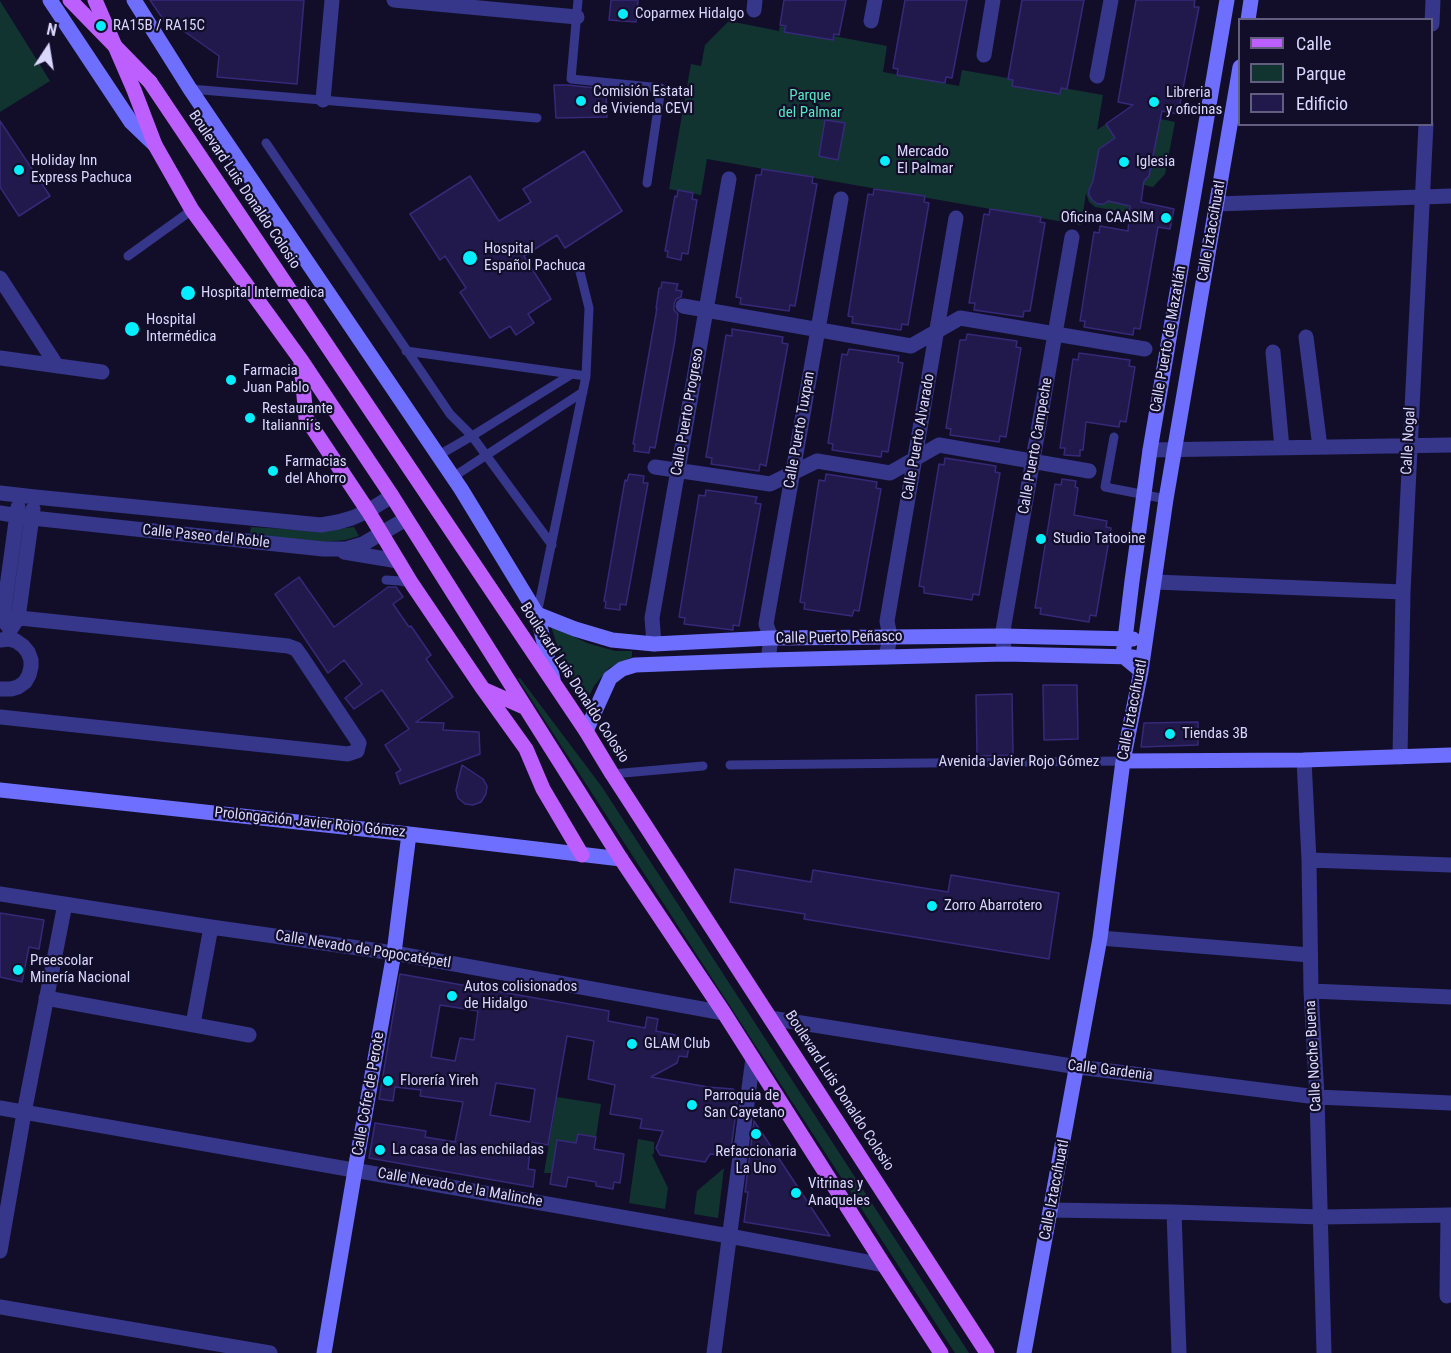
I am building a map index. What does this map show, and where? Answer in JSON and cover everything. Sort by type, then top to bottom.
[{"type":"main road","name":"Boulevard Luis Donaldo Colosio","points":[[70,0],[150,82],[586,731],[987,1353]]},
{"type":"main road","points":[[95,0],[155,145],[192,210],[301,360],[392,496],[621,860],[724,1013],[941,1353]]},
{"type":"main road","points":[[301,360],[306,418],[384,538],[386,563],[412,584],[526,749],[543,789],[582,855]]},
{"type":"main road","points":[[483,689],[526,708]]},
{"type":"street","points":[[50,0],[130,123],[155,145]]},
{"type":"street","points":[[134,0],[190,89],[453,477],[537,614],[553,682]]},
{"type":"street","points":[[323,100],[332,0]]},
{"type":"street","points":[[394,0],[577,17]]},
{"type":"street","points":[[871,21],[875,0]]},
{"type":"street","points":[[984,54],[993,0]]},
{"type":"street","points":[[1097,76],[1111,0]]},
{"type":"street","name":"Calle Puerto de Mazatlán","points":[[1123,656],[1143,494],[1227,0]]},
{"type":"street","points":[[1248,18],[1251,0]]},
{"type":"street","points":[[1432,18],[1433,0]]},
{"type":"street","name":"Calle Iztaccíhuatl","points":[[1024,1353],[1100,938],[1123,761],[1142,664],[1166,499],[1238,74]]},
{"type":"street","points":[[1208,110],[1232,113]]},
{"type":"street","name":"Calle Nogal","points":[[1400,757],[1402,592],[1426,126]]},
{"type":"street","name":"Calle Puerto Progreso","points":[[654,644],[652,618],[729,179]]},
{"type":"street","points":[[1216,204],[1451,196]]},
{"type":"street","name":"Calle Puerto Tuxpan","points":[[768,660],[771,638],[766,624],[841,199]]},
{"type":"street","name":"Calle Puerto Alvarado","points":[[886,657],[890,637],[887,621],[956,218]]},
{"type":"street","name":"Calle Puerto Campeche","points":[[1005,654],[1002,636],[1072,237]]},
{"type":"street","points":[[0,278],[57,366]]},
{"type":"street","points":[[683,306],[911,346],[960,318],[1145,350]]},
{"type":"street","points":[[1306,337],[1320,447]]},
{"type":"street","points":[[1273,352],[1282,448]]},
{"type":"street","points":[[0,358],[102,372]]},
{"type":"street","points":[[655,467],[770,484],[817,461],[890,472],[939,445],[1089,471]]},
{"type":"street","points":[[1150,450],[1451,445]]},
{"type":"street","name":"Calle Paseo del Roble","points":[[0,493],[321,525],[352,518],[392,496]]},
{"type":"street","points":[[0,707],[1,689],[18,687],[29,675],[31,668],[28,652],[16,641],[7,627],[27,496]]},
{"type":"street","name":"Calle Paseo del Roble","points":[[0,513],[323,549],[346,549],[384,538],[406,519]]},
{"type":"street","points":[[323,549],[386,563]]},
{"type":"street","points":[[1155,582],[1402,592]]},
{"type":"street","name":"Calle Puerto Peñasco","points":[[537,614],[612,640],[654,644],[771,638],[1002,636],[1145,639]]},
{"type":"street","points":[[0,717],[348,754],[357,751],[359,743],[296,649],[288,646],[7,627]]},
{"type":"street","name":"Calle Puerto Peñasco","points":[[586,731],[610,678],[622,669],[635,665],[1005,654],[1123,656],[1142,664]]},
{"type":"street","name":"Avenida Javier Rojo Gómez","points":[[1123,761],[1451,756]]},
{"type":"street","name":"Calle Noche Buena","points":[[1304,759],[1324,1353]]},
{"type":"street","name":"Prolongación Javier Rojo Gómez","points":[[0,790],[409,834],[621,860]]},
{"type":"street","name":"Calle Cofre de Perote","points":[[324,1353],[394,953],[409,834]]},
{"type":"street","points":[[1309,860],[1451,865]]},
{"type":"street","name":"Calle Nevado de Popocatépetl","points":[[0,894],[394,953],[724,1013]]},
{"type":"street","points":[[0,1251],[64,904]]},
{"type":"street","points":[[193,1024],[212,927]]},
{"type":"street","points":[[1100,938],[1310,955]]},
{"type":"street","points":[[1311,991],[1451,997]]},
{"type":"street","points":[[46,998],[249,1035]]},
{"type":"street","name":"Calle Gardenia","points":[[770,1018],[1078,1067],[1317,1097],[1451,1103]]},
{"type":"street","points":[[714,1353],[753,1058]]},
{"type":"street","name":"Calle Nevado de la Malinche","points":[[0,1108],[884,1265]]},
{"type":"street","points":[[1051,1210],[1320,1217],[1449,1215],[1447,1296]]},
{"type":"street","points":[[1173,1212],[1179,1353]]},
{"type":"street","points":[[0,1307],[270,1353]]},
{"type":"lane","points":[[578,0],[571,79],[661,88],[647,183]]},
{"type":"lane","points":[[190,89],[537,118]]},
{"type":"lane","points":[[266,143],[450,414],[472,436],[552,544]]},
{"type":"lane","points":[[128,256],[192,210]]},
{"type":"lane","points":[[537,614],[586,376],[590,308],[579,268]]},
{"type":"lane","points":[[406,351],[586,376]]},
{"type":"lane","points":[[439,455],[572,374]]},
{"type":"lane","points":[[453,477],[583,392]]},
{"type":"lane","points":[[1114,437],[1105,487],[1166,499]]},
{"type":"lane","points":[[386,580],[412,584]]},
{"type":"lane","name":"Avenida Javier Rojo Gómez","points":[[730,765],[1123,761]]},
{"type":"lane","points":[[612,774],[703,766]]},
{"type":"green space","points":[[0,1],[50,81],[0,112]]},
{"type":"green space","name":"Parque del Palmar","points":[[729,21],[779,31],[780,26],[887,46],[883,72],[959,86],[962,70],[1103,95],[1097,130],[1106,124],[1115,138],[1099,149],[1089,195],[1098,204],[1108,201],[1127,205],[1134,214],[1095,207],[1089,202],[1086,193],[1081,225],[707,159],[701,195],[669,189],[691,64],[701,66],[705,45]]},
{"type":"green space","points":[[1131,113],[1175,122],[1165,174],[1153,187],[1144,185],[1144,181],[1149,176],[1159,126]]},
{"type":"green space","points":[[251,527],[321,531],[354,527],[359,536],[323,542],[291,540],[250,533]]},
{"type":"green space","points":[[551,626],[587,643],[615,651],[632,651],[632,657],[609,668],[594,686],[585,704],[560,655]]},
{"type":"green space","points":[[520,678],[602,787],[969,1353],[955,1353],[518,679]]},
{"type":"green space","points":[[557,1097],[601,1104],[596,1137],[578,1134],[576,1143],[558,1140],[552,1173],[544,1173]]},
{"type":"green space","points":[[638,1139],[654,1142],[652,1155],[668,1188],[665,1209],[629,1203]]},
{"type":"green space","points":[[724,1168],[718,1218],[694,1214],[697,1191]]},
{"type":"building","points":[[150,0],[304,0],[297,84],[217,77],[219,56],[171,22],[167,25]]},
{"type":"building","name":"Coparmex Hidalgo","points":[[611,0],[638,0],[636,22],[609,20]]},
{"type":"building","points":[[784,0],[846,0],[839,35],[834,34],[833,40],[784,32],[786,26],[780,25]]},
{"type":"building","points":[[905,0],[967,0],[952,78],[946,77],[945,83],[897,75],[898,69],[893,68]]},
{"type":"building","points":[[1022,0],[1084,0],[1067,89],[1061,88],[1060,94],[1012,86],[1013,80],[1008,79]]},
{"type":"building","points":[[1136,0],[1195,0],[1194,7],[1199,7],[1178,114],[1162,111],[1149,176],[1144,181],[1141,202],[1174,209],[1170,229],[1158,227],[1140,329],[1134,328],[1133,335],[1084,327],[1085,321],[1080,321],[1094,232],[1099,233],[1100,226],[1128,231],[1130,206],[1108,201],[1098,204],[1092,200],[1089,190],[1099,149],[1115,138],[1106,124],[1133,105],[1118,102]]},
{"type":"building","name":"Comisión Estatal de Vivienda CEVI","points":[[554,85],[606,89],[607,117],[556,118]]},
{"type":"building","points":[[825,120],[845,123],[838,160],[819,156]]},
{"type":"building","points":[[0,121],[50,196],[19,216],[0,187]]},
{"type":"building","points":[[584,151],[622,211],[565,248],[557,235],[524,256],[551,299],[528,314],[534,323],[516,335],[510,326],[490,338],[460,292],[466,288],[445,256],[440,260],[410,214],[470,176],[499,221],[531,202],[523,189]]},
{"type":"building","points":[[762,169],[813,177],[812,183],[817,184],[795,306],[790,305],[789,311],[740,304],[741,298],[736,297],[756,175],[761,175]]},
{"type":"building","points":[[874,189],[925,196],[924,202],[929,203],[908,325],[902,324],[901,330],[852,323],[853,317],[848,316],[868,194],[873,195]]},
{"type":"building","points":[[678,190],[693,193],[692,199],[697,200],[688,254],[682,253],[681,260],[667,257],[668,251],[665,251]]},
{"type":"building","points":[[990,209],[1041,217],[1040,222],[1045,223],[1030,311],[1024,311],[1023,317],[974,310],[975,303],[969,303],[984,214],[989,215]]},
{"type":"building","points":[[662,282],[678,284],[676,290],[682,291],[681,297],[676,299],[674,304],[674,310],[678,314],[675,340],[655,448],[650,447],[649,453],[634,451],[635,444],[633,444],[659,288]]},
{"type":"building","points":[[732,329],[783,337],[782,343],[788,344],[766,466],[760,464],[759,471],[711,464],[712,458],[706,457],[726,335],[732,336]]},
{"type":"building","points":[[967,334],[1017,341],[1016,347],[1021,348],[1006,437],[1000,436],[999,442],[950,435],[951,429],[946,428],[960,340],[966,340]]},
{"type":"building","points":[[849,349],[899,356],[898,362],[903,363],[888,452],[882,451],[881,457],[832,450],[833,444],[828,443],[842,354],[847,355]]},
{"type":"building","points":[[1079,353],[1130,360],[1129,366],[1135,367],[1126,422],[1120,421],[1119,427],[1086,422],[1083,450],[1080,450],[1080,456],[1064,455],[1065,448],[1060,448],[1073,359],[1078,360]]},
{"type":"building","points":[[945,458],[996,466],[995,472],[1000,473],[979,595],[973,594],[972,600],[924,593],[924,587],[919,586],[939,464],[944,465]]},
{"type":"building","points":[[629,474],[644,476],[643,483],[648,483],[626,605],[620,604],[620,610],[605,608],[606,602],[604,601],[625,480],[627,481]]},
{"type":"building","points":[[826,474],[877,482],[876,488],[881,489],[859,611],[854,610],[852,616],[804,609],[805,603],[800,602],[819,480],[825,481]]},
{"type":"building","points":[[1062,479],[1076,481],[1075,487],[1078,488],[1074,515],[1107,521],[1106,527],[1111,528],[1096,616],[1090,615],[1089,622],[1040,614],[1041,608],[1035,608],[1055,484],[1061,485]]},
{"type":"building","points":[[706,490],[757,497],[755,503],[761,504],[739,626],[733,625],[733,630],[684,624],[685,618],[679,617],[699,495],[705,496]]},
{"type":"building","points":[[299,577],[334,627],[388,587],[396,587],[403,597],[393,604],[431,655],[426,659],[453,697],[416,722],[444,723],[443,730],[479,732],[480,754],[400,784],[396,773],[401,770],[385,745],[409,729],[382,690],[354,709],[345,698],[362,684],[344,660],[328,673],[275,594]]},
{"type":"building","points":[[1043,685],[1077,685],[1078,739],[1044,740]]},
{"type":"building","points":[[1012,694],[1013,755],[977,756],[976,695]]},
{"type":"building","name":"Tiendas 3B","points":[[1198,722],[1198,745],[1141,747],[1144,723]]},
{"type":"building","points":[[462,765],[483,779],[487,786],[486,794],[481,802],[473,805],[465,804],[458,798],[456,790]]},
{"type":"building","name":"Zorro Abarrotero","points":[[735,869],[811,882],[813,870],[948,892],[951,875],[1059,893],[1049,959],[804,919],[805,914],[730,902]]},
{"type":"building","points":[[0,913],[44,920],[39,949],[29,947],[22,982],[0,977]]},
{"type":"building","points":[[400,974],[609,1011],[608,1021],[645,1028],[647,1017],[658,1019],[656,1031],[690,1041],[687,1057],[679,1056],[677,1063],[651,1077],[733,1089],[738,1097],[730,1156],[710,1154],[705,1162],[660,1155],[656,1148],[663,1131],[640,1128],[642,1119],[610,1114],[615,1085],[588,1079],[594,1041],[567,1036],[548,1145],[531,1142],[528,1169],[535,1170],[533,1187],[369,1158],[375,1123],[426,1131],[425,1137],[455,1142],[463,1102],[420,1096],[421,1090],[395,1087],[393,1101],[379,1099]],"holes":[[[440,1005],[478,1011],[474,1040],[460,1038],[455,1061],[431,1057]],[[496,1083],[535,1089],[530,1122],[490,1115]]]},
{"type":"building","points":[[754,1121],[830,1236],[744,1222],[748,1192],[745,1192]]},
{"type":"building","points":[[578,1134],[596,1137],[594,1149],[624,1154],[620,1183],[614,1182],[613,1189],[596,1186],[596,1182],[568,1177],[566,1187],[550,1184],[557,1140],[576,1143]]},
{"type":"place","name":"Coparmex Hidalgo","points":[[623,14]]},
{"type":"place","name":"RA15B / RA15C","points":[[101,26]]},
{"type":"place","name":"Comisión Estatal de Vivienda CEVI","points":[[581,101]]},
{"type":"place","name":"Libreria y oficinas","points":[[1154,102]]},
{"type":"place","name":"Mercado El Palmar","points":[[885,161]]},
{"type":"place","name":"Iglesia","points":[[1124,162]]},
{"type":"place","name":"Holiday Inn Express Pachuca","points":[[19,170]]},
{"type":"place","name":"Oficina CAASIM","points":[[1166,218]]},
{"type":"place","name":"Hospital Español Pachuca","points":[[470,258]]},
{"type":"place","name":"Hospital Intermedica","points":[[188,293]]},
{"type":"place","name":"Hospital Intermédica","points":[[132,329]]},
{"type":"place","name":"Farmacia Juan Pablo","points":[[231,380]]},
{"type":"place","name":"Restaurante Italianni´s","points":[[250,418]]},
{"type":"place","name":"Farmacias del Ahorro","points":[[273,471]]},
{"type":"place","name":"Studio Tatooine","points":[[1041,539]]},
{"type":"place","name":"Tiendas 3B","points":[[1170,734]]},
{"type":"place","name":"Zorro Abarrotero","points":[[932,906]]},
{"type":"place","name":"Preescolar Minería Nacional","points":[[18,970]]},
{"type":"place","name":"Autos colisionados de Hidalgo","points":[[452,996]]},
{"type":"place","name":"GLAM Club","points":[[632,1044]]},
{"type":"place","name":"Florería Yireh","points":[[388,1081]]},
{"type":"place","name":"Parroquia de San Cayetano","points":[[692,1105]]},
{"type":"place","name":"Refaccionaria La Uno","points":[[756,1134]]},
{"type":"place","name":"La casa de las enchiladas","points":[[380,1150]]},
{"type":"place","name":"Vitrinas y Anaqueles","points":[[796,1193]]}]
